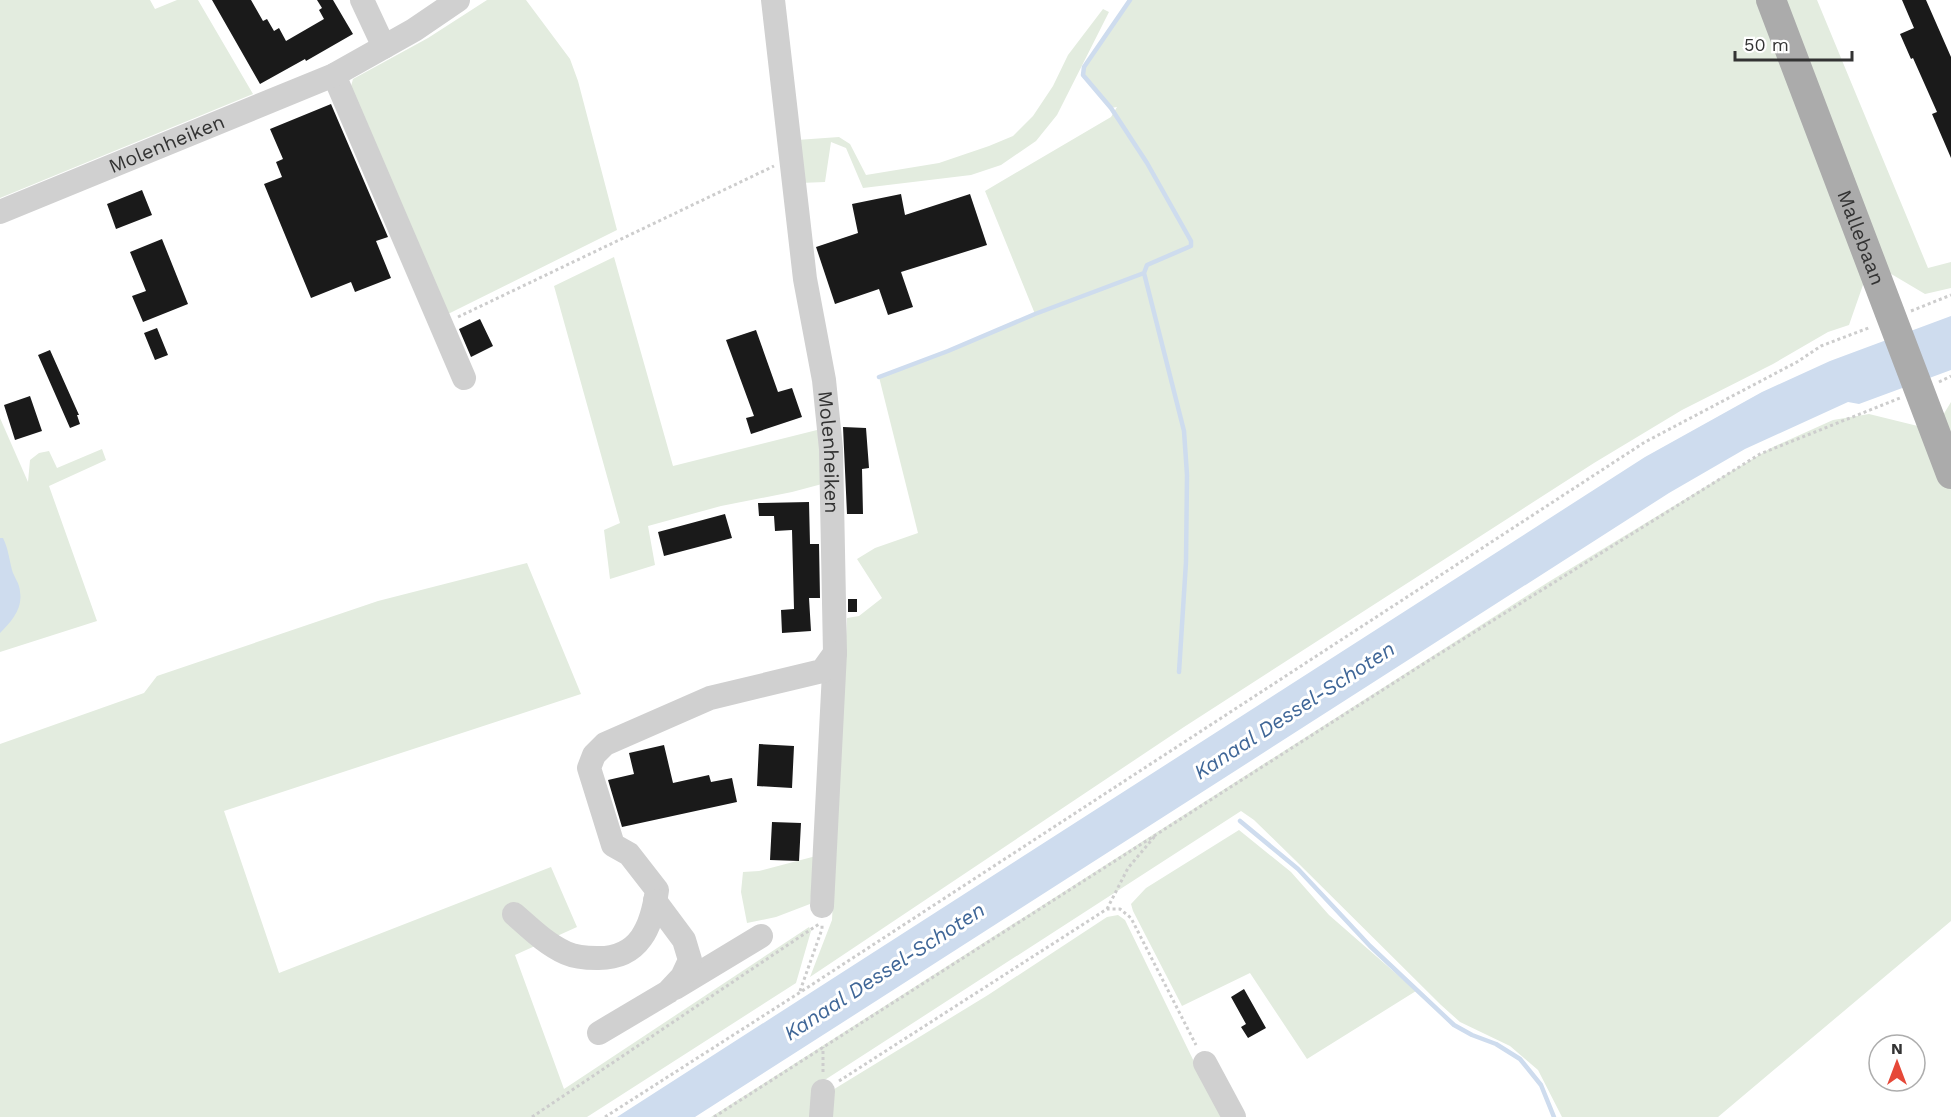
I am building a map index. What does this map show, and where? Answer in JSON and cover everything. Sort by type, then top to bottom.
[{"type":"main road","name":"Mallebaan","points":[[1771,0],[1951,474]]},
{"type":"street","points":[[362,0],[384,47]]},
{"type":"street","name":"Molenheiken","points":[[0,212],[334,75],[414,30],[458,0]]},
{"type":"street","name":"Molenheiken","points":[[773,0],[805,279],[824,380],[831,450],[835,653],[822,906]]},
{"type":"street","points":[[334,75],[464,378]]},
{"type":"street","points":[[514,914],[549,944],[568,954],[607,958],[627,952],[641,940],[654,912],[657,890],[630,854],[614,845],[589,768],[594,755],[605,744],[710,698],[822,671],[835,653]]},
{"type":"street","points":[[655,901],[684,940],[690,960],[682,976],[668,992]]},
{"type":"street","points":[[599,1033],[760,936]]},
{"type":"street","points":[[1205,1063],[1233,1117]]},
{"type":"street","points":[[821,1117],[823,1091]]},
{"type":"path","points":[[440,326],[791,158]]},
{"type":"path","points":[[1908,312],[1951,295]]},
{"type":"path","points":[[605,1117],[1645,442],[1797,362],[1821,346],[1876,325]]},
{"type":"path","points":[[714,1117],[1428,661],[1760,454],[1864,411]]},
{"type":"path","points":[[823,1091],[1107,909],[1128,868],[1159,832]]},
{"type":"path","points":[[1107,909],[1120,909],[1131,918],[1205,1063]]},
{"type":"path","points":[[532,1117],[822,922],[822,929],[799,993]]},
{"type":"path","points":[[823,1091],[824,1047]]},
{"type":"shaded area","points":[[0,0],[150,0],[155,9],[177,0],[198,0],[253,94],[0,198]]},
{"type":"shaded area","points":[[487,0],[526,0],[570,59],[578,81],[617,230],[446,315],[350,90],[353,79],[428,38]]},
{"type":"shaded area","points":[[1130,0],[1817,0],[1928,268],[1951,262],[1951,288],[1925,294],[1871,262],[1849,325],[1828,332],[1773,364],[1682,410],[1594,463],[1184,727],[810,977],[832,920],[847,618],[859,616],[882,598],[857,559],[875,548],[918,533],[879,377],[1035,314],[985,191],[1111,117],[1117,107],[1111,108],[1083,75],[1084,67]]},
{"type":"shaded area","points":[[1103,9],[1109,12],[1057,115],[1036,141],[1001,165],[971,175],[863,188],[846,148],[831,142],[825,182],[800,183],[797,140],[839,137],[850,144],[866,175],[939,163],[1013,136],[1033,116],[1053,86],[1068,55]]},
{"type":"shaded area","points":[[614,257],[673,466],[821,429],[822,484],[721,506],[648,526],[655,565],[610,579],[604,530],[620,523],[554,286]]},
{"type":"shaded area","points":[[1951,402],[1951,921],[1718,1117],[1562,1117],[1538,1070],[1510,1046],[1460,1022],[1254,820],[1241,811],[817,1085],[815,1117],[711,1117],[1550,581],[1773,447],[1833,420],[1869,414],[1934,430]]},
{"type":"shaded area","points":[[0,418],[28,482],[30,460],[39,453],[49,451],[57,468],[102,449],[106,460],[49,486],[97,621],[0,652]]},
{"type":"shaded area","points":[[527,563],[581,694],[224,811],[279,973],[551,867],[577,927],[515,955],[564,1089],[809,927],[811,931],[796,983],[587,1117],[0,1117],[0,744],[144,693],[157,676],[378,601]]},
{"type":"shaded area","points":[[1239,830],[1291,872],[1329,915],[1416,991],[1307,1059],[1250,973],[1182,1006],[1131,904],[1146,888]]},
{"type":"shaded area","points":[[816,856],[810,904],[776,917],[747,923],[741,892],[743,872],[759,871]]},
{"type":"shaded area","points":[[1118,915],[1125,920],[1221,1117],[828,1117],[831,1091],[988,995],[1107,917]]},
{"type":"water","name":"Kanaal Dessel-Schoten","points":[[1951,316],[1951,370],[1859,404],[1848,402],[1745,449],[1669,493],[695,1117],[617,1117],[1645,457],[1762,392],[1830,361]]},
{"type":"water","points":[[0,538],[3,538],[19,586],[20,604],[15,615],[0,633]]},
{"type":"building","points":[[212,0],[251,0],[263,21],[267,19],[274,31],[279,28],[286,41],[324,19],[319,10],[322,8],[317,0],[333,0],[353,34],[260,84]]},
{"type":"building","points":[[1902,0],[1926,0],[1951,57],[1951,158],[1932,114],[1937,112],[1900,34],[1914,28]]},
{"type":"building","points":[[331,104],[388,237],[376,241],[391,278],[355,292],[351,282],[311,298],[264,184],[282,177],[276,162],[283,159],[270,129]]},
{"type":"building","points":[[142,190],[152,215],[116,229],[107,204]]},
{"type":"building","points":[[901,194],[905,215],[970,194],[987,245],[901,272],[913,307],[888,315],[879,289],[835,304],[816,247],[858,233],[852,204]]},
{"type":"building","points":[[162,239],[188,304],[143,322],[132,296],[146,291],[130,252]]},
{"type":"building","points":[[480,319],[493,346],[471,357],[459,329]]},
{"type":"building","points":[[157,328],[168,355],[155,360],[144,333]]},
{"type":"building","points":[[756,330],[778,392],[792,388],[802,417],[751,434],[746,418],[754,416],[726,340]]},
{"type":"building","points":[[50,350],[79,415],[77,415],[80,424],[70,428],[38,355]]},
{"type":"building","points":[[30,396],[42,431],[15,440],[4,405]]},
{"type":"building","points":[[843,427],[866,428],[869,468],[862,469],[863,514],[847,514]]},
{"type":"building","points":[[809,502],[810,544],[819,544],[820,598],[809,598],[811,631],[782,633],[781,610],[794,609],[792,530],[775,531],[774,516],[759,516],[758,503]]},
{"type":"building","points":[[725,514],[732,538],[664,556],[658,532]]},
{"type":"building","points":[[848,599],[857,599],[857,612],[848,612]]},
{"type":"building","points":[[759,744],[794,746],[792,788],[757,786]]},
{"type":"building","points":[[664,745],[673,783],[709,775],[711,782],[732,778],[737,802],[622,827],[608,780],[634,774],[629,753]]},
{"type":"building","points":[[772,822],[801,823],[799,861],[770,860]]},
{"type":"building","points":[[1244,989],[1266,1028],[1248,1038],[1241,1027],[1246,1024],[1231,997]]},
{"type":"waterway","points":[[1130,0],[1084,67],[1083,75],[1111,108],[1147,163],[1191,241],[1191,246],[1147,265],[1144,273],[1184,431],[1187,475],[1186,562],[1179,672]]},
{"type":"waterway","points":[[879,377],[1144,273]]},
{"type":"waterway","points":[[1240,821],[1298,869],[1370,946],[1454,1025],[1496,1044],[1520,1059],[1541,1085],[1554,1117]]}]
